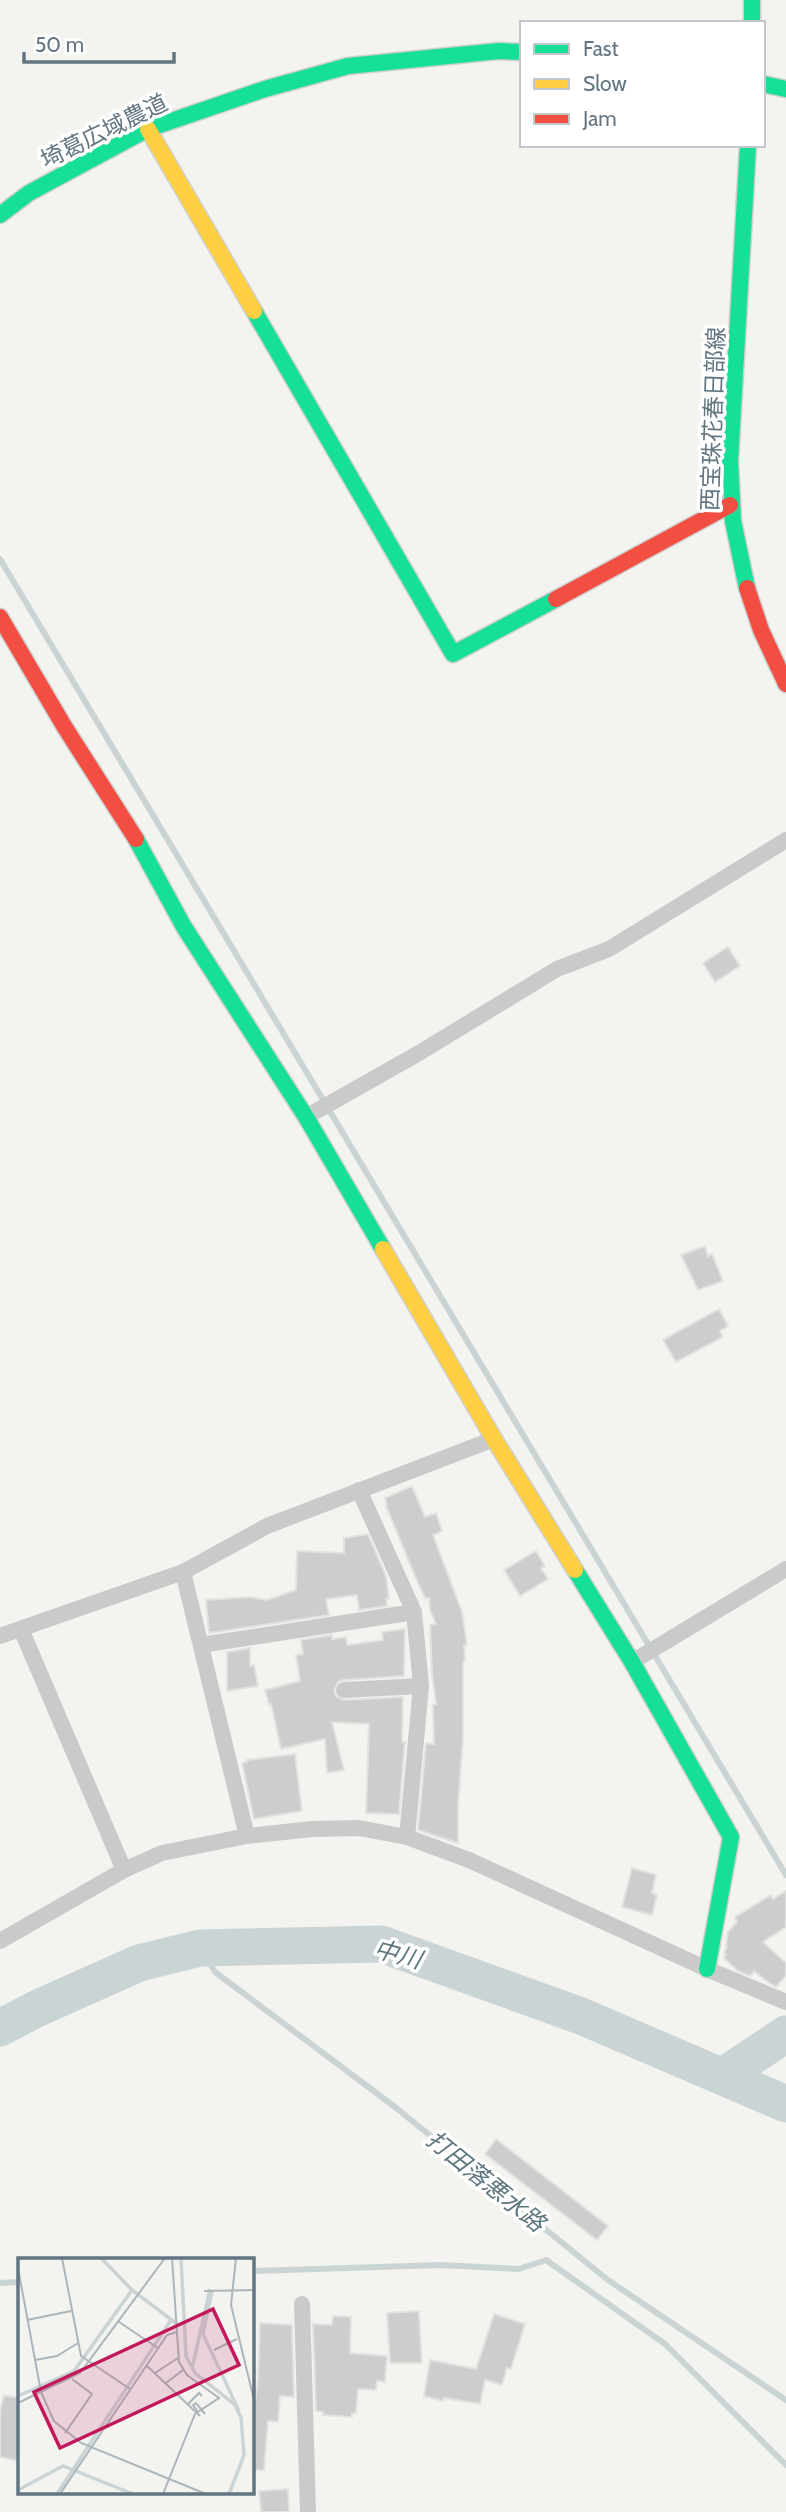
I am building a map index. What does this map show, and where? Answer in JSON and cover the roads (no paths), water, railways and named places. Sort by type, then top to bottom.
[{"type":"street","points":[[752,0],[752,21]]},
{"type":"street","name":"埼葛広域農道","points":[[0,215],[29,193],[148,129],[265,89],[348,66],[486,52],[520,52]]},
{"type":"street","points":[[765,84],[786,89]]},
{"type":"street","points":[[148,129],[453,654],[730,505]]},
{"type":"street","name":"西宝珠花春日部線","points":[[748,147],[730,461],[730,505],[741,575],[760,633],[786,684]]},
{"type":"street","points":[[0,617],[64,726],[142,849],[184,927],[306,1117],[494,1440],[632,1662],[731,1837],[707,1969]]},
{"type":"street","points":[[306,1117],[419,1053],[556,969],[609,949],[786,840]]},
{"type":"street","points":[[0,1636],[183,1572],[267,1526],[494,1440]]},
{"type":"street","points":[[359,1490],[414,1612],[421,1686],[407,1837]]},
{"type":"street","points":[[632,1662],[786,1569]]},
{"type":"street","points":[[183,1572],[247,1836]]},
{"type":"street","points":[[201,1645],[414,1612]]},
{"type":"street","points":[[22,1629],[124,1870]]},
{"type":"street","points":[[344,1690],[421,1686]]},
{"type":"street","points":[[0,1941],[124,1870],[162,1853],[247,1836],[312,1829],[359,1828],[407,1837],[469,1860],[707,1969],[786,2002]]},
{"type":"street","points":[[302,2304],[308,2512]]},
{"type":"waterway","points":[[0,559],[786,1875]]},
{"type":"waterway","name":"中川","points":[[0,2028],[139,1963],[200,1948],[381,1944],[581,2016],[786,2104]]},
{"type":"waterway","name":"打田落悪水路","points":[[200,1948],[215,1972],[395,2107],[608,2280],[786,2400]]},
{"type":"waterway","points":[[723,2076],[786,2034]]},
{"type":"waterway","points":[[254,2271],[440,2265],[519,2269],[546,2260],[665,2344],[786,2465]]},
{"type":"waterway","points":[[0,2283],[18,2282]]}]
